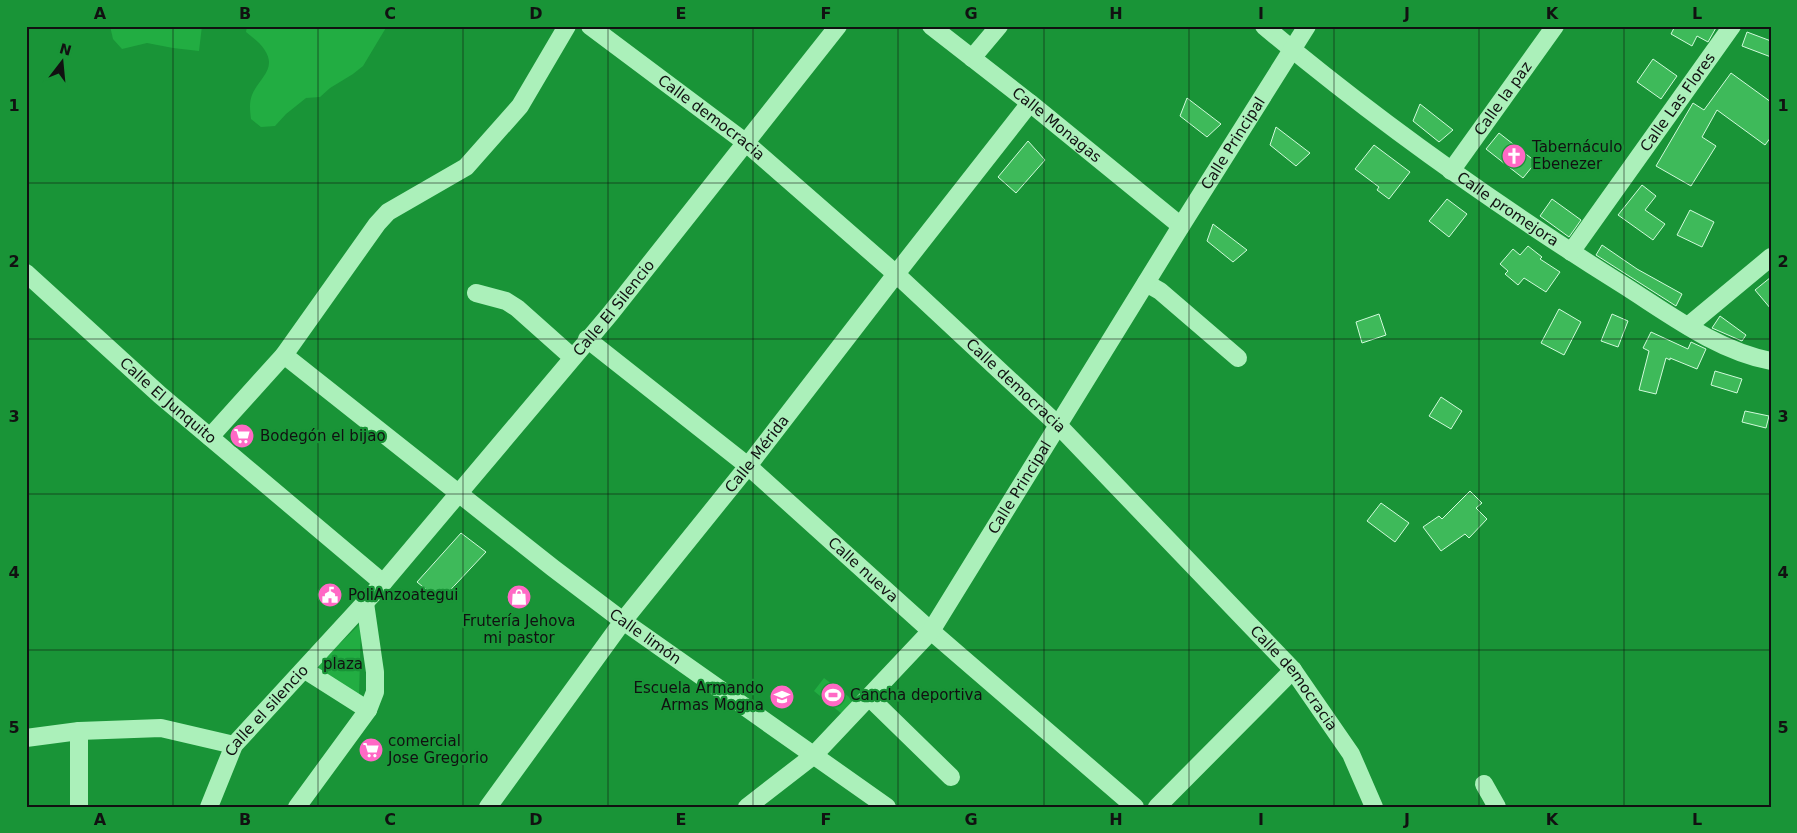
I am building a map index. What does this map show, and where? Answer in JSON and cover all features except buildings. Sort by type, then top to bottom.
[{"type":"street","points":[[210,437],[284,354],[377,224],[388,212],[466,167],[520,106],[567,26]]},
{"type":"street","name":"Calle democracia","points":[[590,26],[745,142],[896,274],[1058,425],[1293,670],[1351,754],[1374,807]]},
{"type":"street","name":"Calle El Silencio","points":[[383,583],[610,314],[838,26]]},
{"type":"street","name":"Calle Monagas","points":[[931,26],[1030,103],[1181,226]]},
{"type":"street","points":[[972,58],[999,26]]},
{"type":"street","name":"Calle promejora","points":[[1264,26],[1292,50],[1451,171],[1571,252],[1720,345],[1771,361]]},
{"type":"street","name":"Calle Principal","points":[[747,807],[814,756],[931,631],[1146,282],[1308,26]]},
{"type":"street","name":"Calle la paz","points":[[1451,171],[1555,26]]},
{"type":"street","name":"Calle Las Flores","points":[[1571,252],[1732,26]]},
{"type":"street","name":"Calle Mérida","points":[[488,807],[623,621],[748,466],[1030,103]]},
{"type":"street","points":[[1688,326],[1771,256]]},
{"type":"street","name":"Calle El Junquito","points":[[26,273],[160,395],[383,583]]},
{"type":"street","points":[[1146,282],[1160,291],[1238,358]]},
{"type":"street","points":[[476,293],[506,301],[517,308],[572,357]]},
{"type":"street","name":"Calle nueva","points":[[587,339],[748,466],[931,631],[1135,807]]},
{"type":"street","name":"Calle limón","points":[[284,354],[458,493],[623,621],[887,807]]},
{"type":"street","name":"Calle el silencio","points":[[209,807],[234,745],[383,583]]},
{"type":"street","points":[[297,807],[368,710],[375,692],[375,672],[365,602]]},
{"type":"street","points":[[305,670],[368,710]]},
{"type":"street","points":[[1157,807],[1293,670]]},
{"type":"street","points":[[869,697],[951,778]]},
{"type":"street","points":[[26,738],[79,731],[161,728],[234,745]]},
{"type":"street","points":[[79,731],[79,807]]},
{"type":"street","points":[[1484,784],[1497,807]]},
{"type":"green space","points":[[110,26],[202,26],[199,51],[147,43],[122,49],[113,39]]},
{"type":"green space","points":[[247,26],[387,26],[363,66],[320,97],[306,98],[286,114],[275,126],[261,127],[251,119],[250,101],[255,89],[266,73],[269,62],[268,56],[262,47],[246,32]]},
{"type":"green space","name":"plaza","points":[[361,623],[359,696],[315,668]]},
{"type":"green space","name":"Cancha deportiva","points":[[824,678],[853,700],[842,714],[814,691]]},
{"type":"place","name":"Tabernáculo Ebenezer","points":[[1514,156]]},
{"type":"place","name":"Bodegón el bijao","points":[[242,436]]},
{"type":"place","name":"PoliAnzoategui","points":[[330,595]]},
{"type":"place","name":"Frutería Jehova mi pastor","points":[[519,597]]},
{"type":"place","name":"Cancha deportiva","points":[[833,695]]},
{"type":"place","name":"Escuela Armando Armas Mogna","points":[[782,697]]},
{"type":"place","name":"comercial Jose Gregorio","points":[[371,750]]}]
